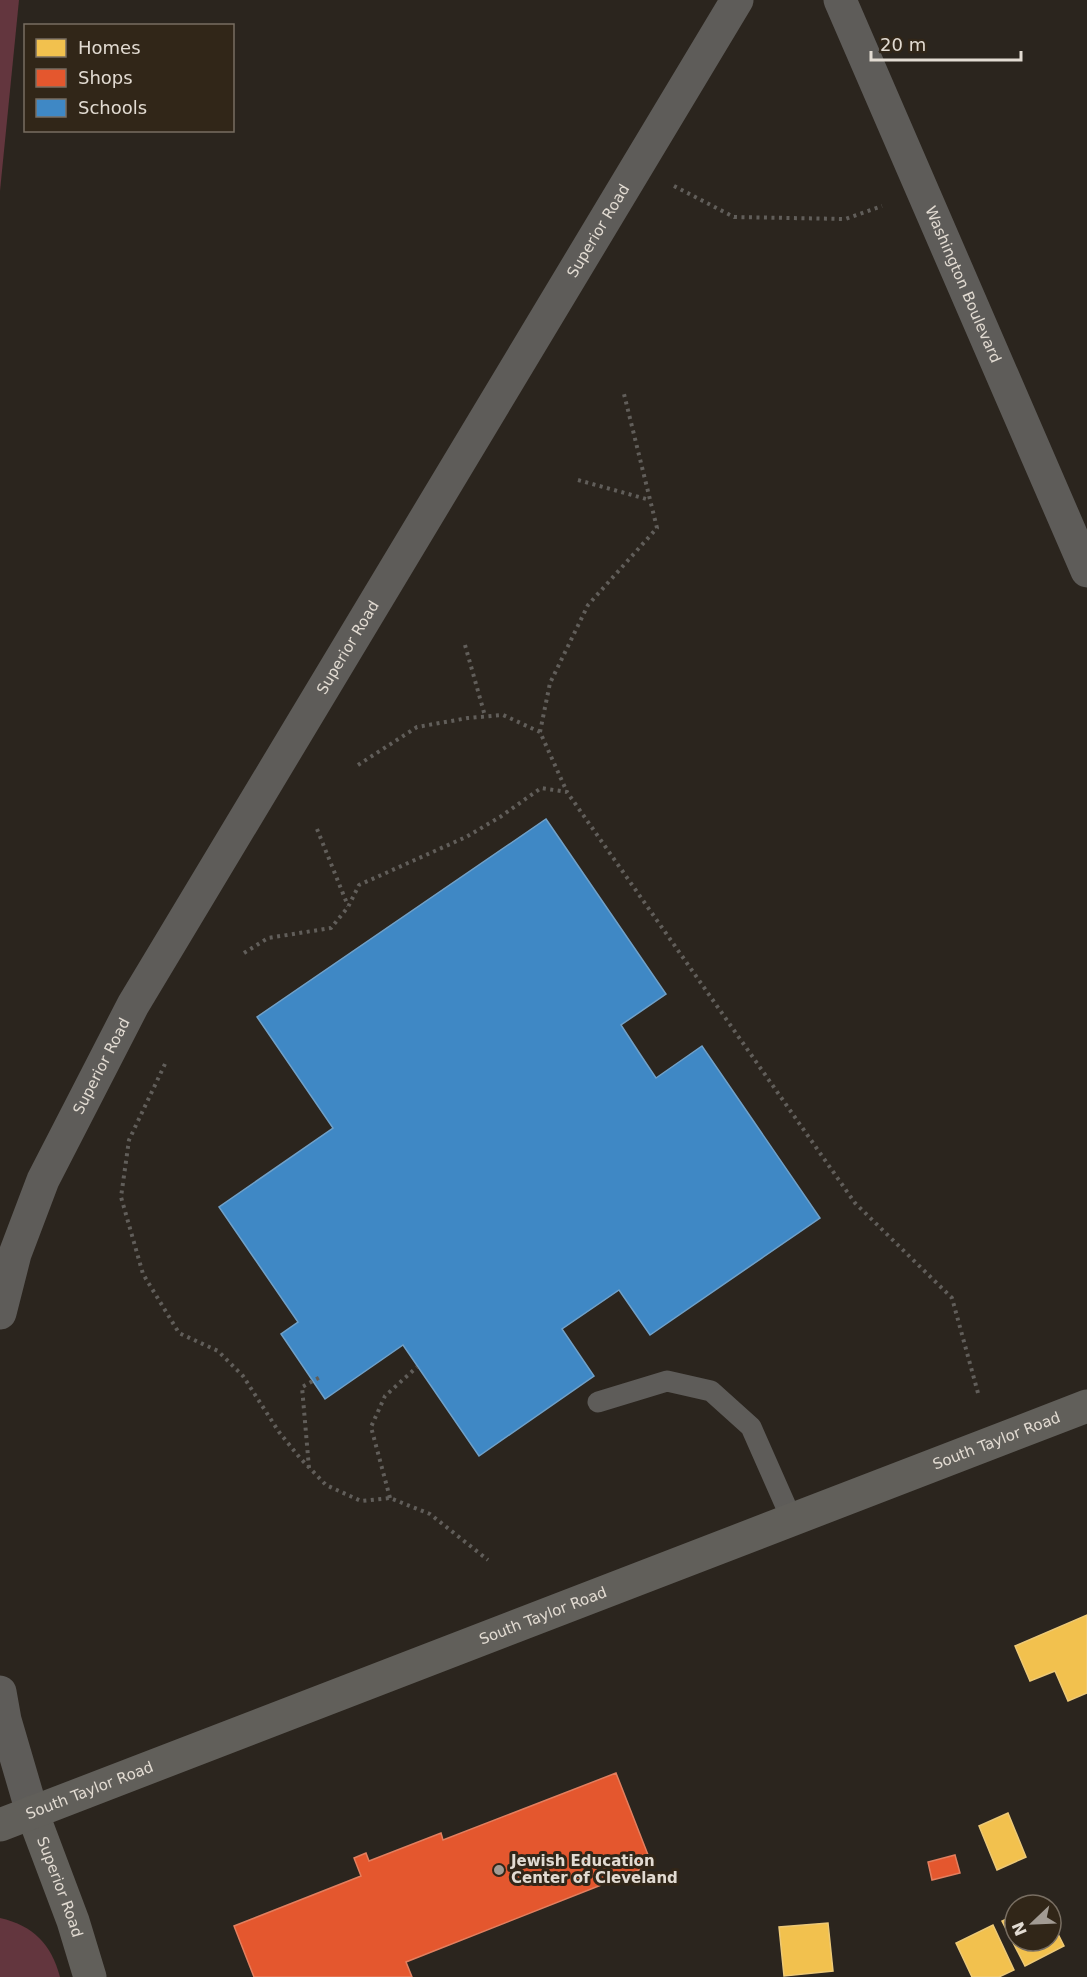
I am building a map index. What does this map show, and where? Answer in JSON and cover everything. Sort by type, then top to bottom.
[{"type":"main road","name":"South Taylor Road","points":[[0,1825],[1087,1406]]},
{"type":"main road","name":"Superior Road","points":[[32,1812],[73,1921],[90,1977]]},
{"type":"street","name":"Superior Road","points":[[0,1313],[15,1254],[43,1180],[133,1005],[737,0]]},
{"type":"street","name":"Washington Boulevard","points":[[840,0],[1087,572]]},
{"type":"street","name":"Superior Road","points":[[0,1692],[5,1720],[32,1812]]},
{"type":"lane","points":[[598,1402],[667,1381],[711,1391],[751,1427],[792,1520]]},
{"type":"path","points":[[673,185],[734,217],[845,219],[884,205]]},
{"type":"path","points":[[623,390],[657,528],[588,605],[550,683],[540,732],[567,792],[855,1203],[952,1298],[978,1393]]},
{"type":"path","points":[[578,480],[651,500]]},
{"type":"path","points":[[465,645],[485,716]]},
{"type":"path","points":[[358,765],[417,727],[502,715],[540,732]]},
{"type":"path","points":[[244,953],[268,938],[331,928],[348,907],[359,885],[466,837],[500,817],[541,788],[567,792]]},
{"type":"path","points":[[317,829],[348,907]]},
{"type":"path","points":[[165,1064],[129,1140],[121,1197],[143,1274],[179,1334],[218,1351],[243,1376],[279,1432],[326,1485],[361,1502],[390,1498],[430,1514],[488,1560]]},
{"type":"path","points":[[390,1498],[371,1427],[385,1396],[417,1367]]},
{"type":"path","points":[[309,1468],[302,1387],[322,1376]]},
{"type":"shaded area","points":[[0,0],[19,0],[0,191]]},
{"type":"shaded area","points":[[0,1918],[32,1931],[52,1955],[60,1977],[0,1977]]},
{"type":"building: Homes","points":[[1087,1615],[1087,1693],[1068,1701],[1055,1671],[1030,1681],[1015,1646]]},
{"type":"building: Homes","points":[[1008,1813],[1026,1857],[997,1870],[979,1826]]},
{"type":"building: Homes","points":[[828,1923],[833,1971],[784,1976],[779,1927]]},
{"type":"building: Homes","points":[[993,1925],[1003,1946],[1003,1953],[1006,1953],[1014,1970],[999,1977],[972,1977],[956,1943]]},
{"type":"building: Homes","points":[[1018,1953],[1050,1953],[1025,1966]]},
{"type":"building: Shops","name":"Jewish Education Center of Cleveland","points":[[616,1773],[652,1865],[406,1962],[412,1977],[254,1977],[234,1926],[361,1876],[354,1858],[366,1853],[369,1861],[441,1833],[443,1840]]},
{"type":"building: Shops","points":[[955,1855],[960,1873],[932,1880],[928,1862]]},
{"type":"building: Schools","points":[[546,819],[666,994],[621,1025],[656,1078],[702,1046],[820,1218],[650,1335],[619,1290],[562,1329],[594,1376],[479,1456],[403,1345],[325,1399],[281,1334],[298,1322],[219,1207],[333,1128],[257,1017]]},
{"type":"place","name":"Jewish Education Center of Cleveland","points":[[499,1870]]}]
